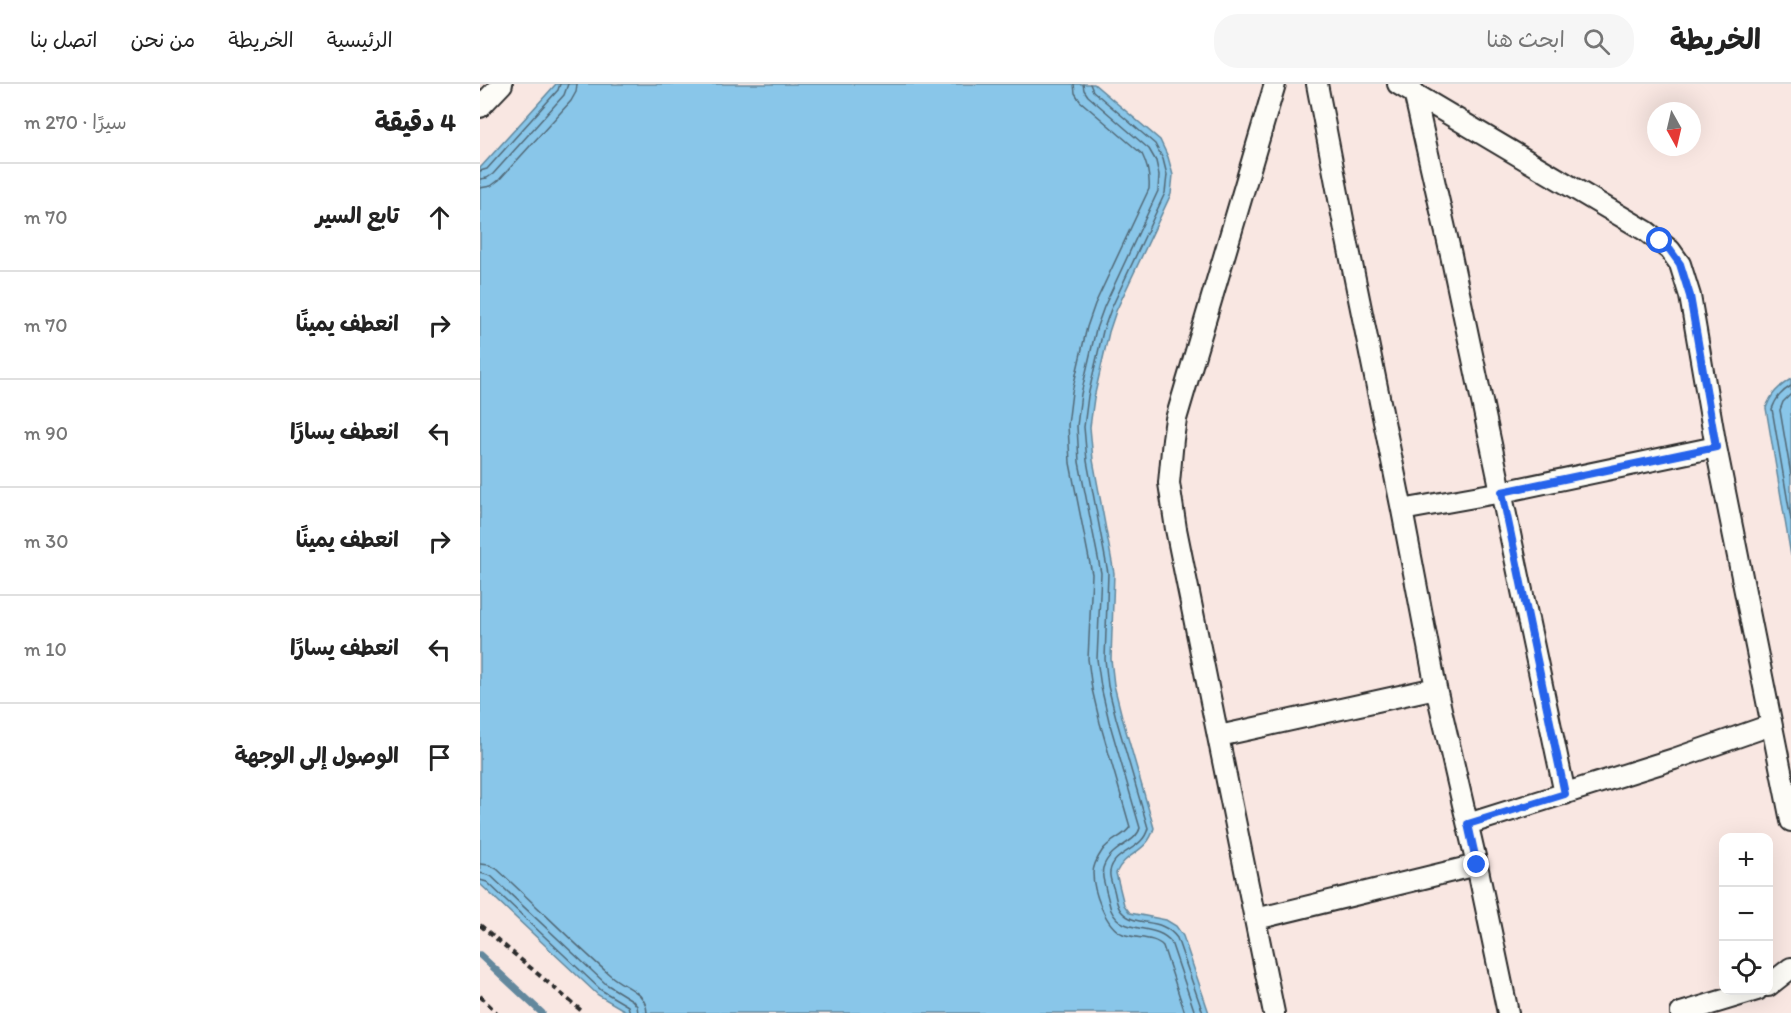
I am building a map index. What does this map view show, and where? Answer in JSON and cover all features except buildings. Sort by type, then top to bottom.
[{"type":"street","points":[[480,107],[502,84]]},
{"type":"street","points":[[1274,1013],[1169,483],[1176,419],[1275,84]]},
{"type":"street","points":[[1317,84],[1436,688],[1468,824],[1508,1013]]},
{"type":"street","points":[[1406,88],[1646,231],[1670,250],[1680,264],[1690,296],[1716,447],[1791,821]]},
{"type":"street","points":[[1406,88],[1502,492],[1565,794]]},
{"type":"street","points":[[1402,510],[1502,492],[1716,447]]},
{"type":"street","points":[[1219,736],[1436,688]]},
{"type":"street","points":[[1468,824],[1674,759],[1771,725]]},
{"type":"street","points":[[1256,918],[1477,865]]},
{"type":"street","points":[[1773,982],[1791,969]]},
{"type":"street","points":[[1681,1013],[1740,995]]},
{"type":"path","points":[[480,925],[584,1013]]},
{"type":"path","points":[[480,996],[497,1013]]},
{"type":"water","points":[[556,84],[1094,84],[1160,140],[1173,175],[1171,194],[1116,311],[1094,398],[1090,427],[1093,460],[1114,573],[1111,659],[1114,685],[1154,828],[1147,843],[1125,860],[1116,873],[1124,905],[1130,913],[1166,920],[1176,926],[1183,936],[1209,1013],[629,1013],[598,995],[480,884],[480,168]]},
{"type":"water","points":[[1791,379],[1791,556],[1766,408],[1776,391]]},
{"type":"waterway","points":[[480,955],[542,1013]]},
{"type":"route","points":[[1477,865],[1468,824],[1565,794],[1502,492],[1716,447],[1686,279],[1680,264],[1660,241]]}]
